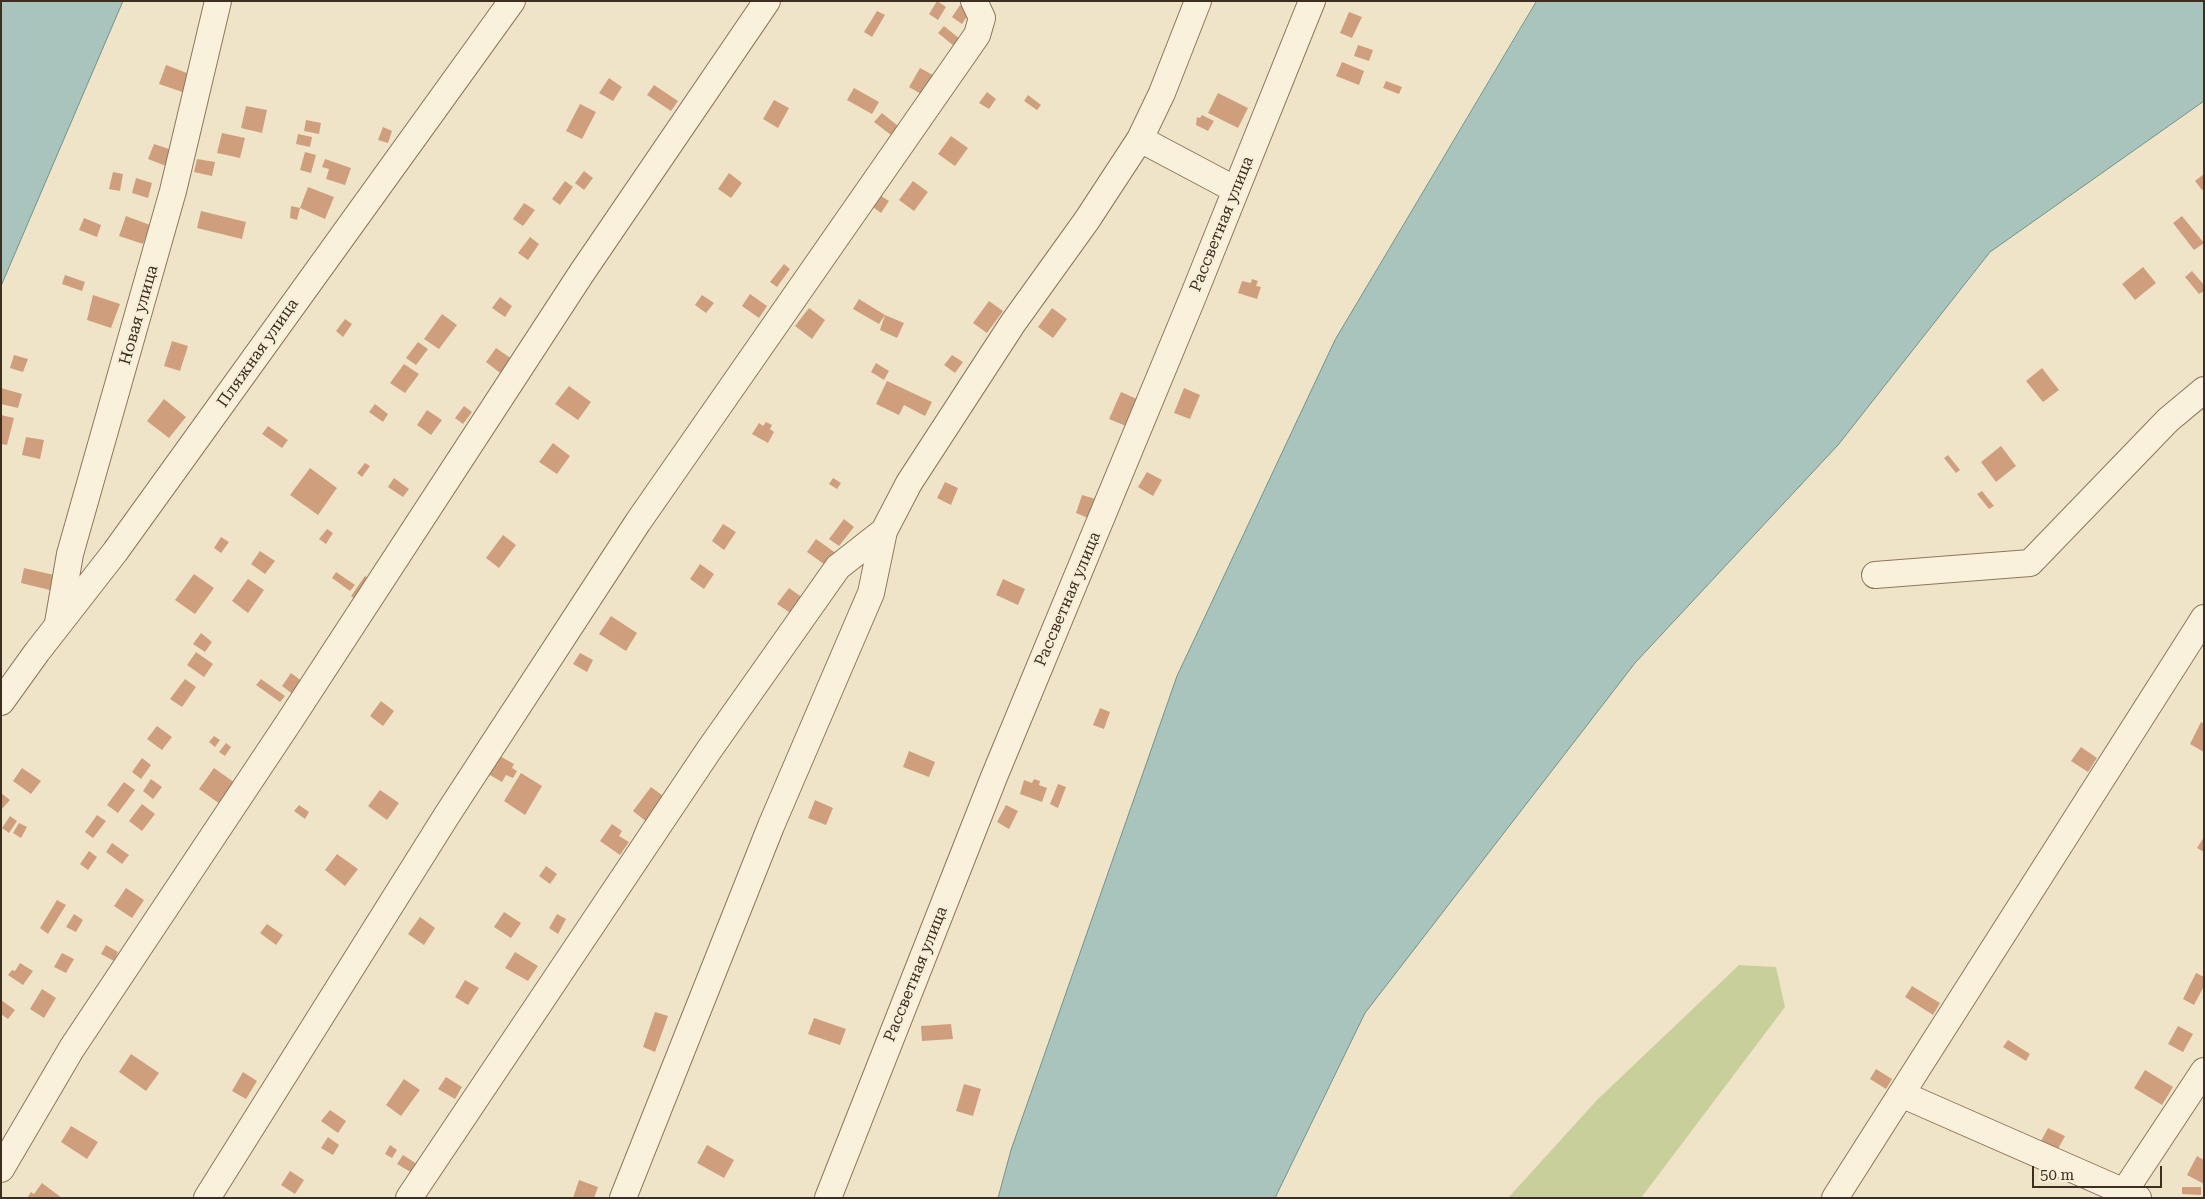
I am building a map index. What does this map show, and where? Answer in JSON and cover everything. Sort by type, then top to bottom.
[{"type":"street","name":"Новая улица","points":[[57,629],[70,554],[173,191],[218,1]]},
{"type":"street","name":"Пляжная улица","points":[[1,702],[206,427],[512,1]]},
{"type":"street","points":[[1,1169],[72,1048],[289,722],[581,274],[767,1]]},
{"type":"street","points":[[207,1198],[447,815],[638,522],[977,35],[982,18],[974,1]]},
{"type":"street","points":[[623,1198],[772,826],[871,593],[884,530],[909,483],[1013,322],[1087,220],[1140,139],[1162,93],[1198,1]]},
{"type":"street","name":"Рассветная улица","points":[[828,1198],[998,768],[1312,1]]},
{"type":"street","points":[[1140,139],[1236,190]]},
{"type":"street","points":[[1875,575],[2030,563],[2168,420],[2204,390]]},
{"type":"street","points":[[409,1198],[709,750],[838,567],[884,530]]},
{"type":"street","points":[[1835,1198],[2204,618]]},
{"type":"street","points":[[1901,1094],[2128,1196],[2204,1071]]},
{"type":"green space","points":[[1739,965],[1776,967],[1785,1007],[1641,1198],[1508,1198],[1597,1100]]},
{"type":"water","points":[[1,1],[123,1],[1,286]]},
{"type":"water","points":[[1537,1],[2204,1],[2204,101],[1990,252],[1838,445],[1635,663],[1365,1013],[1275,1198],[998,1198],[1011,1150],[1177,676],[1335,340]]},
{"type":"building","points":[[937,1],[946,7],[938,20],[929,14]]},
{"type":"building","points":[[960,5],[970,12],[962,24],[952,17]]},
{"type":"building","points":[[877,11],[885,15],[872,37],[864,32]]},
{"type":"building","points":[[1349,12],[1362,17],[1352,38],[1340,33]]},
{"type":"building","points":[[944,26],[960,39],[954,46],[938,33]]},
{"type":"building","points":[[1358,45],[1373,50],[1369,61],[1354,56]]},
{"type":"building","points":[[1342,62],[1364,71],[1359,85],[1336,76]]},
{"type":"building","points":[[166,65],[192,75],[185,93],[159,84]]},
{"type":"building","points":[[920,68],[933,75],[921,94],[909,87]]},
{"type":"building","points":[[609,78],[622,87],[613,101],[599,93]]},
{"type":"building","points":[[1386,81],[1402,87],[1399,94],[1383,88]]},
{"type":"building","points":[[654,85],[678,101],[671,111],[647,95]]},
{"type":"building","points":[[854,88],[879,102],[872,114],[847,100]]},
{"type":"building","points":[[987,92],[996,99],[989,109],[979,103]]},
{"type":"building","points":[[1218,93],[1248,108],[1238,128],[1208,113]]},
{"type":"building","points":[[1028,95],[1041,105],[1037,110],[1024,101]]},
{"type":"building","points":[[774,100],[789,108],[778,128],[763,119]]},
{"type":"building","points":[[580,104],[596,112],[582,139],[566,131]]},
{"type":"building","points":[[246,106],[267,110],[262,133],[241,128]]},
{"type":"building","points":[[882,113],[898,126],[891,135],[874,122]]},
{"type":"building","points":[[1202,115],[1214,121],[1208,131],[1196,125],[1197,117],[1200,118]]},
{"type":"building","points":[[306,120],[321,123],[319,134],[304,131]]},
{"type":"building","points":[[383,127],[392,131],[388,143],[378,140]]},
{"type":"building","points":[[222,133],[245,138],[240,158],[217,153]]},
{"type":"building","points":[[298,134],[312,137],[310,147],[296,144]]},
{"type":"building","points":[[951,136],[968,148],[955,166],[938,154]]},
{"type":"building","points":[[154,144],[172,150],[166,166],[148,159]]},
{"type":"building","points":[[305,152],[316,155],[311,173],[300,170]]},
{"type":"building","points":[[197,159],[215,162],[212,176],[194,172]]},
{"type":"building","points":[[325,159],[351,168],[345,185],[326,179],[329,169],[322,167]]},
{"type":"building","points":[[584,171],[593,178],[584,190],[575,183]]},
{"type":"building","points":[[113,172],[123,174],[120,191],[109,189]]},
{"type":"building","points":[[729,173],[742,183],[731,198],[718,189]]},
{"type":"building","points":[[2204,174],[2204,189],[2202,190],[2195,181]]},
{"type":"building","points":[[136,178],[152,183],[148,198],[132,193]]},
{"type":"building","points":[[565,181],[573,187],[560,205],[552,199]]},
{"type":"building","points":[[913,181],[928,192],[914,211],[899,200]]},
{"type":"building","points":[[308,187],[334,197],[325,219],[300,208]]},
{"type":"building","points":[[878,194],[889,201],[881,213],[870,205]]},
{"type":"building","points":[[524,203],[535,210],[523,226],[513,219]]},
{"type":"building","points":[[291,206],[300,208],[297,220],[290,218]]},
{"type":"building","points":[[201,211],[246,222],[242,239],[197,228]]},
{"type":"building","points":[[126,216],[150,225],[143,244],[119,236]]},
{"type":"building","points":[[2182,216],[2204,243],[2194,250],[2173,223]]},
{"type":"building","points":[[84,218],[101,225],[97,237],[79,230]]},
{"type":"building","points":[[530,237],[539,244],[528,260],[518,253]]},
{"type":"building","points":[[784,264],[790,269],[777,287],[770,282]]},
{"type":"building","points":[[2143,267],[2156,283],[2135,300],[2122,284]]},
{"type":"building","points":[[2192,271],[2204,285],[2204,291],[2199,294],[2185,277]]},
{"type":"building","points":[[65,275],[85,282],[82,291],[62,284]]},
{"type":"building","points":[[1252,279],[1258,281],[1256,286],[1261,287],[1257,299],[1238,293],[1242,281],[1251,283]]},
{"type":"building","points":[[750,294],[767,306],[759,318],[742,306]]},
{"type":"building","points":[[93,295],[120,304],[111,328],[87,320]]},
{"type":"building","points":[[702,295],[714,303],[706,313],[695,305]]},
{"type":"building","points":[[500,297],[512,306],[505,317],[492,308]]},
{"type":"building","points":[[859,299],[885,315],[879,324],[853,309]]},
{"type":"building","points":[[989,301],[1003,311],[987,333],[973,323]]},
{"type":"building","points":[[809,308],[825,320],[812,339],[795,326]]},
{"type":"building","points":[[1052,308],[1067,319],[1053,338],[1038,327]]},
{"type":"building","points":[[442,314],[457,325],[439,349],[424,339]]},
{"type":"building","points":[[885,315],[904,323],[897,338],[880,330]]},
{"type":"building","points":[[345,319],[352,324],[343,337],[336,331]]},
{"type":"building","points":[[172,341],[188,346],[180,371],[164,366]]},
{"type":"building","points":[[418,342],[428,349],[416,365],[406,358]]},
{"type":"building","points":[[496,348],[515,361],[504,376],[486,362]]},
{"type":"building","points":[[14,355],[28,359],[23,372],[10,368]]},
{"type":"building","points":[[952,355],[963,362],[955,373],[944,365]]},
{"type":"building","points":[[876,363],[889,371],[884,380],[871,372]]},
{"type":"building","points":[[404,364],[419,374],[405,393],[390,383]]},
{"type":"building","points":[[2042,368],[2059,390],[2043,402],[2026,381]]},
{"type":"building","points":[[887,381],[932,402],[925,416],[904,405],[899,415],[876,404]]},
{"type":"building","points":[[569,386],[591,402],[578,420],[555,404]]},
{"type":"building","points":[[1,388],[22,394],[18,408],[1,404]]},
{"type":"building","points":[[1184,388],[1200,395],[1190,419],[1174,413]]},
{"type":"building","points":[[1121,392],[1137,399],[1126,426],[1109,419]]},
{"type":"building","points":[[164,399],[186,417],[169,438],[147,421]]},
{"type":"building","points":[[375,404],[388,414],[383,422],[369,412]]},
{"type":"building","points":[[464,406],[472,412],[463,424],[455,418]]},
{"type":"building","points":[[427,410],[442,420],[431,435],[417,425]]},
{"type":"building","points":[[1,415],[14,418],[7,445],[1,444]]},
{"type":"building","points":[[766,422],[772,425],[770,429],[774,432],[768,443],[752,434],[759,423],[763,426]]},
{"type":"building","points":[[268,426],[288,440],[282,448],[262,434]]},
{"type":"building","points":[[26,437],[44,440],[40,459],[22,455]]},
{"type":"building","points":[[553,443],[570,456],[557,474],[539,462]]},
{"type":"building","points":[[2001,446],[2016,466],[1996,482],[1981,462]]},
{"type":"building","points":[[1948,455],[1960,470],[1956,473],[1944,458]]},
{"type":"building","points":[[365,463],[370,466],[362,477],[357,473]]},
{"type":"building","points":[[310,468],[337,488],[318,515],[290,495]]},
{"type":"building","points":[[1147,472],[1162,480],[1153,496],[1138,487]]},
{"type":"building","points":[[394,478],[409,489],[403,497],[388,487]]},
{"type":"building","points":[[833,478],[841,483],[837,489],[829,484]]},
{"type":"building","points":[[945,482],[958,488],[951,505],[937,498]]},
{"type":"building","points":[[1982,491],[1994,506],[1989,509],[1977,494]]},
{"type":"building","points":[[1082,495],[1099,500],[1093,520],[1076,513]]},
{"type":"building","points":[[844,519],[854,527],[839,546],[829,539]]},
{"type":"building","points":[[723,524],[736,532],[724,550],[712,541]]},
{"type":"building","points":[[327,529],[333,533],[326,544],[319,539]]},
{"type":"building","points":[[503,535],[516,545],[499,568],[486,558]]},
{"type":"building","points":[[221,537],[229,542],[221,553],[214,548]]},
{"type":"building","points":[[816,539],[837,554],[828,567],[807,552]]},
{"type":"building","points":[[260,551],[275,561],[265,574],[251,564]]},
{"type":"building","points":[[700,564],[714,574],[704,589],[690,579]]},
{"type":"building","points":[[24,568],[58,576],[54,591],[21,583]]},
{"type":"building","points":[[336,572],[355,585],[350,591],[332,578]]},
{"type":"building","points":[[194,574],[214,588],[195,614],[175,600]]},
{"type":"building","points":[[365,576],[374,583],[360,603],[351,596]]},
{"type":"building","points":[[248,579],[264,590],[248,613],[232,601]]},
{"type":"building","points":[[1003,579],[1025,589],[1018,605],[996,595]]},
{"type":"building","points":[[789,588],[803,598],[792,614],[777,604]]},
{"type":"building","points":[[611,616],[637,633],[626,651],[599,634]]},
{"type":"building","points":[[201,633],[212,642],[205,652],[193,644]]},
{"type":"building","points":[[196,652],[213,664],[204,677],[187,665]]},
{"type":"building","points":[[580,653],[593,660],[587,672],[573,664]]},
{"type":"building","points":[[291,673],[307,685],[298,698],[282,686]]},
{"type":"building","points":[[185,679],[196,687],[182,707],[170,699]]},
{"type":"building","points":[[261,679],[285,696],[280,702],[256,685]]},
{"type":"building","points":[[381,701],[394,711],[383,726],[370,716]]},
{"type":"building","points":[[1100,708],[1110,712],[1104,729],[1093,725]]},
{"type":"building","points":[[2201,722],[2204,724],[2204,752],[2190,744]]},
{"type":"building","points":[[157,726],[172,737],[162,750],[147,739]]},
{"type":"building","points":[[214,736],[220,740],[215,747],[209,742]]},
{"type":"building","points":[[226,743],[231,747],[225,756],[219,752]]},
{"type":"building","points":[[2081,747],[2097,758],[2088,772],[2071,761]]},
{"type":"building","points":[[909,751],[935,762],[929,777],[903,767]]},
{"type":"building","points":[[498,755],[514,764],[512,768],[517,771],[513,778],[506,775],[502,782],[488,774]]},
{"type":"building","points":[[142,758],[151,765],[141,779],[132,772]]},
{"type":"building","points":[[22,768],[41,781],[31,794],[13,781]]},
{"type":"building","points":[[214,768],[235,783],[220,804],[199,789]]},
{"type":"building","points":[[521,773],[542,786],[525,815],[504,801]]},
{"type":"building","points":[[151,779],[162,787],[153,799],[143,791]]},
{"type":"building","points":[[1034,779],[1040,781],[1039,785],[1047,788],[1042,802],[1020,794],[1024,780],[1032,783]]},
{"type":"building","points":[[124,782],[135,790],[118,813],[107,805]]},
{"type":"building","points":[[1058,784],[1066,787],[1058,808],[1050,804]]},
{"type":"building","points":[[651,787],[666,798],[648,823],[633,811]]},
{"type":"building","points":[[380,790],[399,803],[387,820],[368,806]]},
{"type":"building","points":[[1,793],[10,800],[1,810]]},
{"type":"building","points":[[815,800],[833,808],[826,825],[808,818]]},
{"type":"building","points":[[142,804],[155,814],[142,831],[129,821]]},
{"type":"building","points":[[299,805],[309,812],[305,819],[294,811]]},
{"type":"building","points":[[1006,805],[1018,811],[1009,829],[997,822]]},
{"type":"building","points":[[97,815],[106,821],[93,838],[85,832]]},
{"type":"building","points":[[10,816],[17,821],[9,833],[2,828]]},
{"type":"building","points":[[19,823],[27,827],[21,838],[13,833]]},
{"type":"building","points":[[612,824],[622,831],[619,836],[629,842],[620,855],[600,841]]},
{"type":"building","points":[[2204,837],[2204,852],[2197,848]]},
{"type":"building","points":[[112,843],[129,855],[122,864],[106,852]]},
{"type":"building","points":[[89,851],[97,857],[88,870],[80,864]]},
{"type":"building","points":[[337,854],[358,869],[345,886],[325,870]]},
{"type":"building","points":[[546,866],[557,874],[550,884],[539,876]]},
{"type":"building","points":[[126,888],[144,900],[132,918],[114,906]]},
{"type":"building","points":[[57,900],[66,905],[48,934],[40,928]]},
{"type":"building","points":[[504,912],[521,923],[511,938],[494,927]]},
{"type":"building","points":[[74,914],[83,920],[76,932],[66,927]]},
{"type":"building","points":[[557,914],[566,919],[558,934],[549,928]]},
{"type":"building","points":[[420,917],[435,928],[424,945],[408,934]]},
{"type":"building","points":[[267,924],[283,935],[276,945],[260,933]]},
{"type":"building","points":[[106,945],[118,952],[114,961],[101,954]]},
{"type":"building","points":[[515,952],[538,966],[528,981],[505,968]]},
{"type":"building","points":[[62,953],[74,959],[66,973],[54,967]]},
{"type":"building","points":[[20,963],[33,971],[23,985],[8,975],[12,970],[15,971]]},
{"type":"building","points":[[2196,973],[2204,977],[2204,986],[2194,1005],[2183,999]]},
{"type":"building","points":[[465,980],[479,988],[468,1005],[455,997]]},
{"type":"building","points":[[1912,986],[1940,1003],[1933,1015],[1905,997]]},
{"type":"building","points":[[42,989],[56,998],[44,1018],[30,1009]]},
{"type":"building","points":[[1,1000],[15,1010],[8,1019],[1,1014]]},
{"type":"building","points":[[655,1012],[668,1016],[655,1052],[643,1047]]},
{"type":"building","points":[[814,1018],[846,1029],[840,1045],[808,1034]]},
{"type":"building","points":[[951,1024],[953,1039],[922,1041],[921,1026]]},
{"type":"building","points":[[2178,1026],[2193,1034],[2183,1052],[2168,1044]]},
{"type":"building","points":[[2008,1040],[2030,1054],[2026,1061],[2003,1047]]},
{"type":"building","points":[[131,1054],[159,1073],[146,1091],[119,1072]]},
{"type":"building","points":[[1876,1069],[1892,1079],[1886,1089],[1870,1079]]},
{"type":"building","points":[[2145,1070],[2173,1087],[2162,1105],[2134,1088]]},
{"type":"building","points":[[243,1072],[257,1081],[246,1099],[232,1091]]},
{"type":"building","points":[[446,1077],[462,1087],[455,1099],[438,1089]]},
{"type":"building","points":[[404,1079],[420,1090],[401,1116],[386,1105]]},
{"type":"building","points":[[964,1084],[981,1089],[973,1116],[956,1111]]},
{"type":"building","points":[[330,1110],[346,1121],[338,1133],[321,1121]]},
{"type":"building","points":[[71,1126],[98,1142],[87,1159],[61,1142]]},
{"type":"building","points":[[2048,1128],[2065,1136],[2058,1149],[2041,1141]]},
{"type":"building","points":[[328,1137],[339,1145],[333,1155],[321,1148]]},
{"type":"building","points":[[390,1145],[397,1150],[392,1158],[385,1154]]},
{"type":"building","points":[[707,1145],[734,1160],[724,1178],[697,1163]]},
{"type":"building","points":[[403,1155],[420,1166],[414,1174],[397,1164]]},
{"type":"building","points":[[2197,1156],[2204,1160],[2204,1184],[2187,1175]]},
{"type":"building","points":[[290,1171],[304,1180],[295,1194],[281,1185]]},
{"type":"building","points":[[579,1180],[598,1187],[594,1198],[573,1198]]},
{"type":"building","points":[[42,1183],[62,1198],[27,1198],[31,1192],[34,1194]]},
{"type":"building","points":[[2182,1187],[2201,1187],[2201,1195],[2182,1194]]}]
